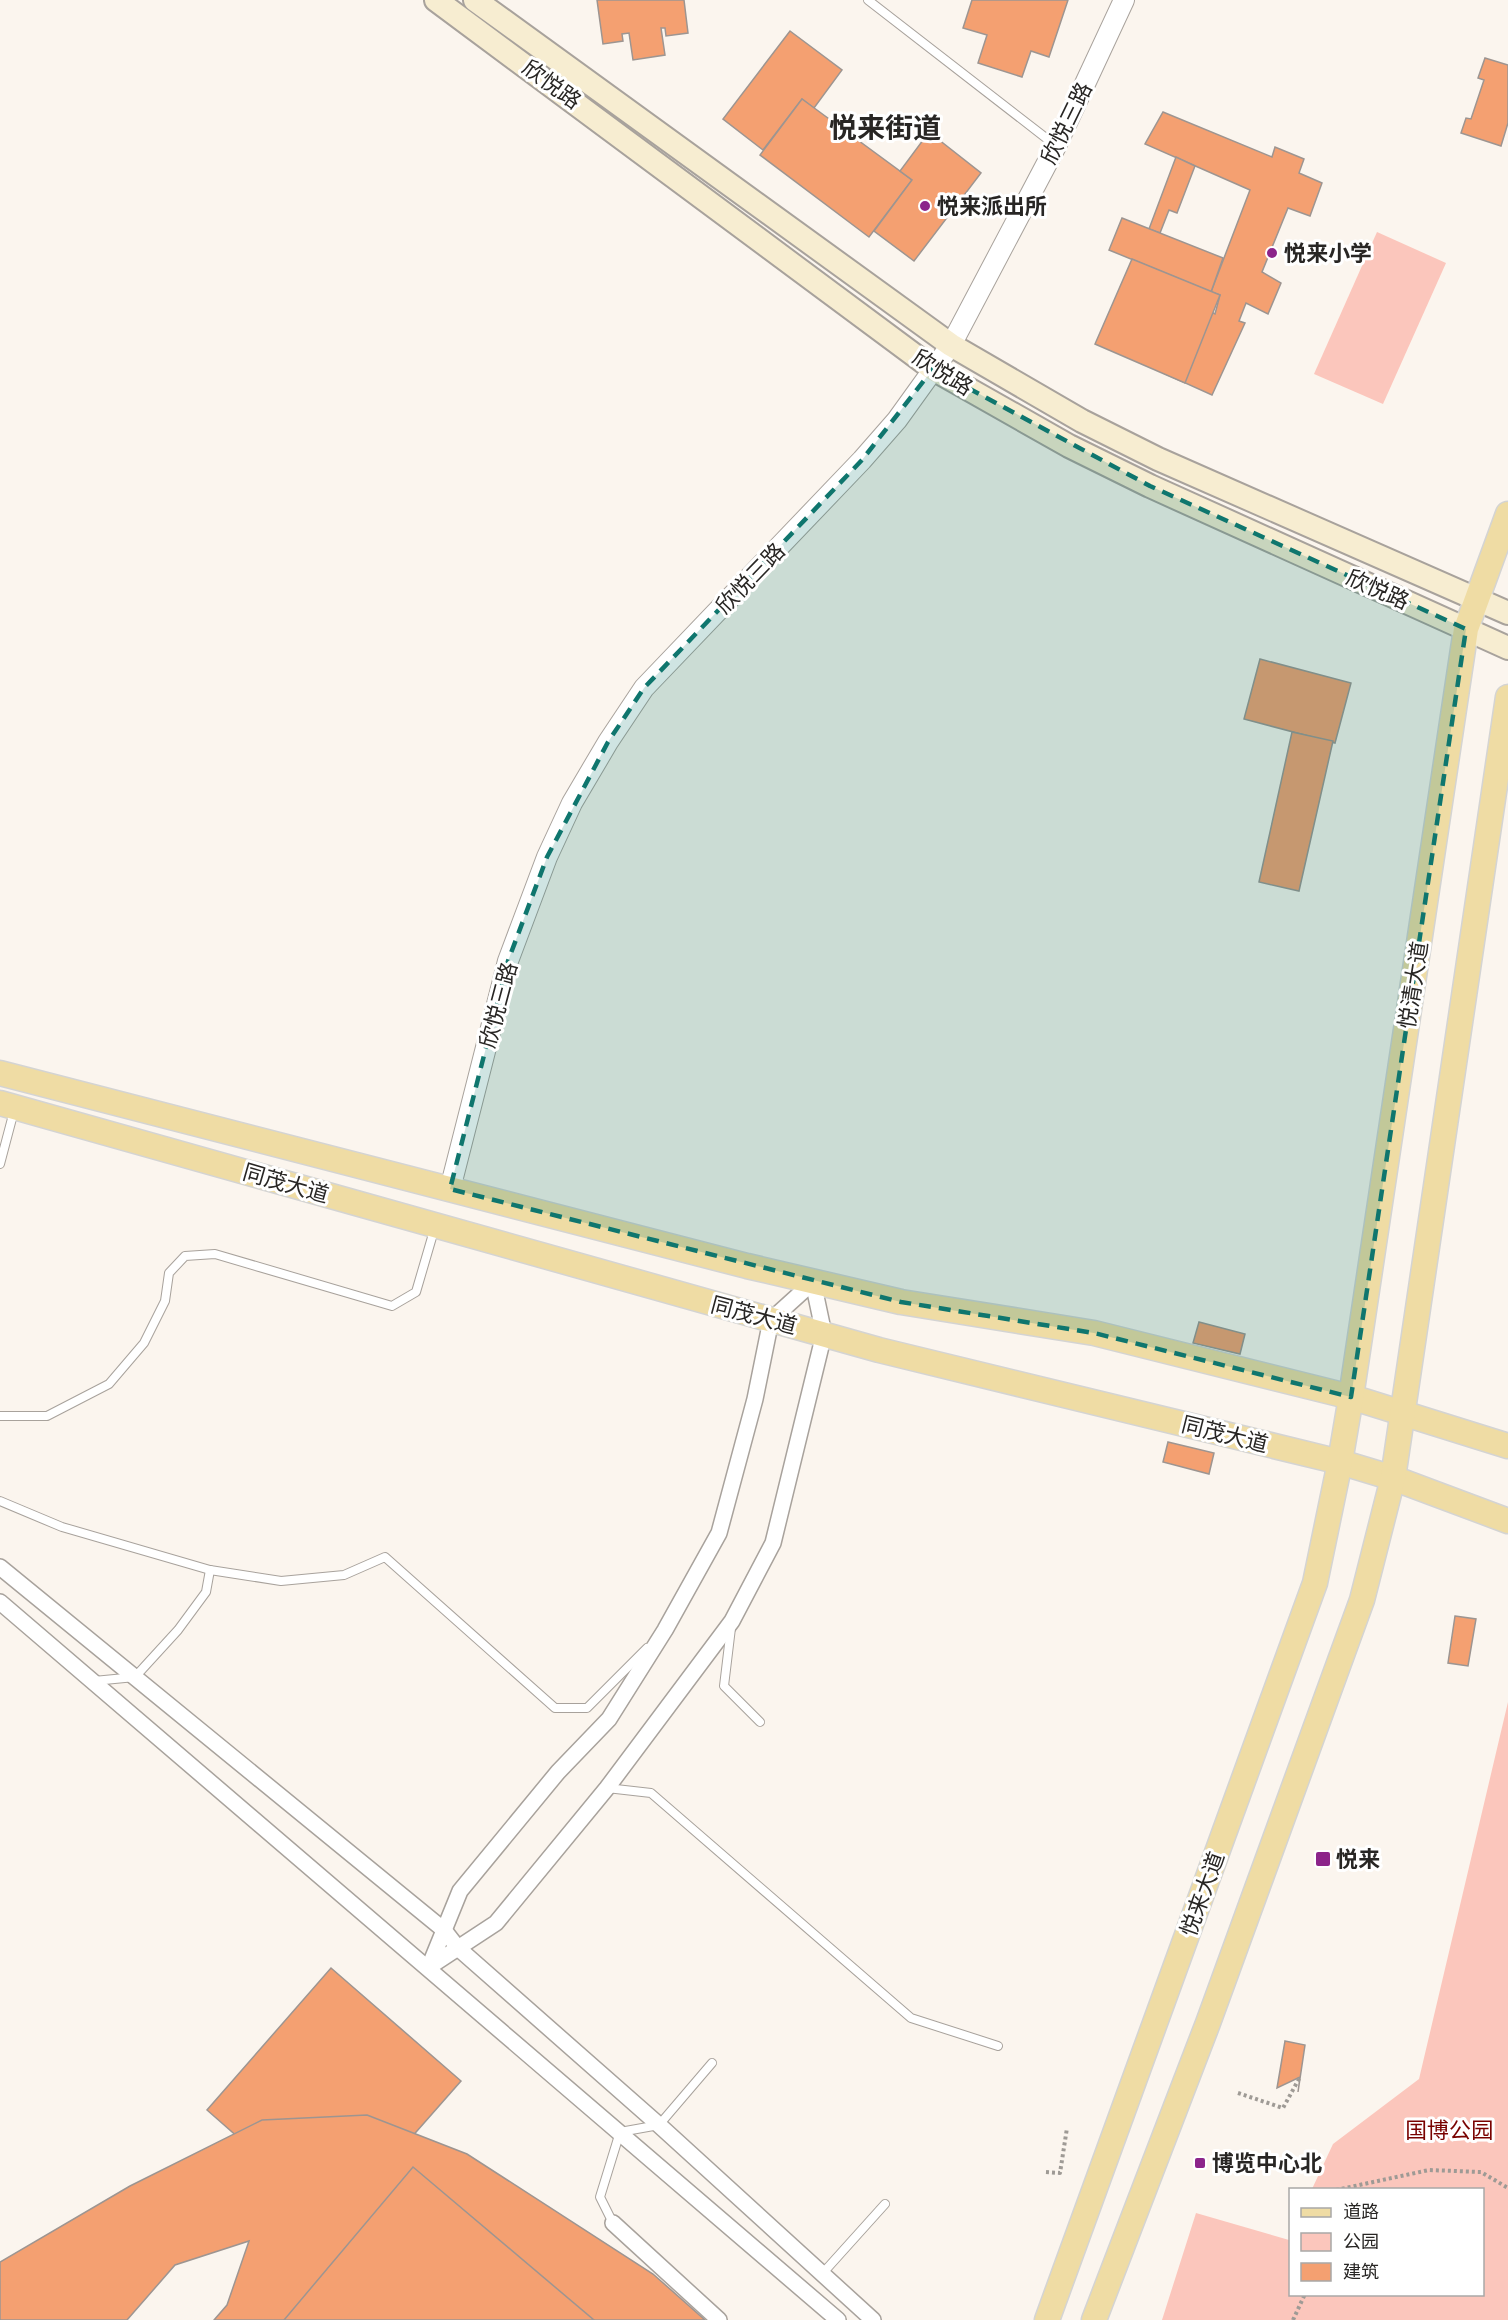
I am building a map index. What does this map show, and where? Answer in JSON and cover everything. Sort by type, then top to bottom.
[{"type":"main road","name":"欣悦路","points":[[436,0],[933,369],[1069,446],[1139,481],[1508,648]]},
{"type":"main road","name":"欣悦路","points":[[475,0],[951,345],[1082,421],[1158,459],[1508,613]]},
{"type":"main road","name":"悦清大道","points":[[1340,1462],[1466,629],[1508,514]]},
{"type":"main road","points":[[1094,2320],[1208,2023],[1358,1611],[1394,1478],[1508,697]]},
{"type":"main road","points":[[1485,852],[1508,775]]},
{"type":"main road","name":"同茂大道","points":[[0,1073],[813,1282],[901,1302],[1094,1333],[1351,1397],[1508,1446]]},
{"type":"main road","name":"同茂大道","points":[[7,1105],[879,1350],[1340,1462],[1394,1478],[1508,1521]]},
{"type":"main road","name":"悦来大道","points":[[1047,2320],[1315,1583],[1340,1462]]},
{"type":"street","name":"欣悦三路","points":[[450,1189],[515,943],[547,857],[572,803],[608,742],[644,688],[862,460],[897,420],[951,345],[1056,146],[1124,0]]},
{"type":"street","points":[[429,1967],[460,1891],[558,1772],[609,1719],[665,1630],[719,1533],[755,1399],[771,1320],[813,1282]]},
{"type":"street","points":[[429,1967],[496,1923],[607,1788],[732,1621],[773,1543],[824,1334],[813,1282]]},
{"type":"street","points":[[0,1567],[444,1930],[458,1948],[659,2125],[873,2320]]},
{"type":"street","points":[[0,1602],[429,1967],[838,2320]]},
{"type":"street","points":[[613,2223],[719,2320]]},
{"type":"lane","points":[[868,0],[1056,146]]},
{"type":"lane","points":[[0,1164],[7,1105]]},
{"type":"lane","points":[[0,1416],[47,1416],[109,1384],[144,1343],[165,1301],[168,1273],[185,1256],[215,1254],[392,1306],[416,1292],[436,1226]]},
{"type":"lane","points":[[0,1501],[62,1527],[210,1570],[281,1581],[344,1575],[385,1557],[555,1708],[587,1708],[665,1630]]},
{"type":"lane","points":[[92,1681],[135,1677],[178,1630],[206,1592],[210,1570]]},
{"type":"lane","points":[[732,1621],[725,1661],[724,1686],[760,1722]]},
{"type":"lane","points":[[607,1788],[651,1793],[911,2018],[998,2046]]},
{"type":"lane","points":[[613,2223],[600,2197],[620,2132],[659,2125],[712,2063]]},
{"type":"lane","points":[[822,2274],[885,2204]]},
{"type":"lane","points":[[807,2292],[832,2320]]},
{"type":"path","points":[[1238,2093],[1283,2108],[1300,2077]]},
{"type":"path","points":[[1046,2172],[1060,2174],[1067,2128]]},
{"type":"path","points":[[1345,2188],[1429,2170],[1481,2172],[1508,2188]]},
{"type":"path","points":[[1293,2320],[1305,2296]]},
{"type":"highlighted area","points":[[933,369],[1150,486],[1466,629],[1351,1397],[1094,1333],[901,1302],[450,1189],[508,961],[547,857],[608,742],[644,688],[862,460]]},
{"type":"green space","points":[[1377,232],[1446,263],[1383,404],[1314,374]]},
{"type":"green space","name":"国博公园","points":[[1508,1702],[1508,2320],[1162,2320],[1196,2213],[1289,2240],[1289,2296],[1484,2296],[1484,2188],[1312,2188],[1333,2144],[1419,2079]]},
{"type":"building","points":[[597,0],[684,0],[688,33],[666,36],[665,28],[661,28],[665,55],[633,60],[629,33],[622,34],[623,41],[603,44]]},
{"type":"building","points":[[972,0],[1068,0],[1049,57],[1031,51],[1022,77],[978,63],[987,35],[963,28]]},
{"type":"building","points":[[790,31],[842,70],[814,108],[802,99],[763,150],[723,119]]},
{"type":"building","points":[[1485,58],[1508,65],[1508,123],[1501,146],[1461,133],[1466,118],[1471,119],[1484,80],[1478,78]]},
{"type":"building","points":[[802,99],[912,180],[869,237],[760,155]]},
{"type":"building","points":[[1163,112],[1272,157],[1275,147],[1304,159],[1299,173],[1322,183],[1310,216],[1288,208],[1262,272],[1281,283],[1268,314],[1246,303],[1239,321],[1245,323],[1212,395],[1163,373],[1195,304],[1215,314],[1220,295],[1211,292],[1250,190],[1145,144]]},
{"type":"building","name":"悦来派出所","points":[[929,132],[981,173],[914,261],[874,231],[912,180],[900,171]]},
{"type":"building","points":[[1176,157],[1195,166],[1177,213],[1169,210],[1160,233],[1149,229]]},
{"type":"building","points":[[1122,218],[1223,258],[1211,292],[1109,250]]},
{"type":"building","points":[[1132,259],[1220,295],[1185,383],[1095,344]]},
{"type":"building","points":[[1260,659],[1351,683],[1335,743],[1244,719]]},
{"type":"building","points":[[1292,732],[1333,741],[1299,891],[1259,882]]},
{"type":"building","points":[[1199,1322],[1245,1334],[1240,1354],[1193,1343]]},
{"type":"building","points":[[1168,1442],[1214,1453],[1209,1474],[1163,1462]]},
{"type":"building","points":[[1455,1616],[1476,1619],[1468,1666],[1448,1663]]},
{"type":"building","points":[[331,1968],[461,2081],[336,2223],[207,2110]]},
{"type":"building","points":[[1285,2041],[1305,2045],[1298,2092],[1300,2077],[1277,2088]]},
{"type":"building","points":[[367,2115],[467,2154],[653,2274],[705,2320],[214,2320],[227,2305],[249,2241],[175,2265],[127,2320],[0,2320],[0,2262],[130,2186],[262,2120]]},
{"type":"building","points":[[413,2167],[594,2320],[284,2320]]},
{"type":"place","name":"悦来派出所","points":[[925,206]]},
{"type":"place","name":"悦来小学","points":[[1272,253]]},
{"type":"place","name":"悦来","points":[[1323,1859]]},
{"type":"place","name":"博览中心北","points":[[1200,2163]]},
{"type":"district","name":"悦来街道","points":[[885,128]]}]
